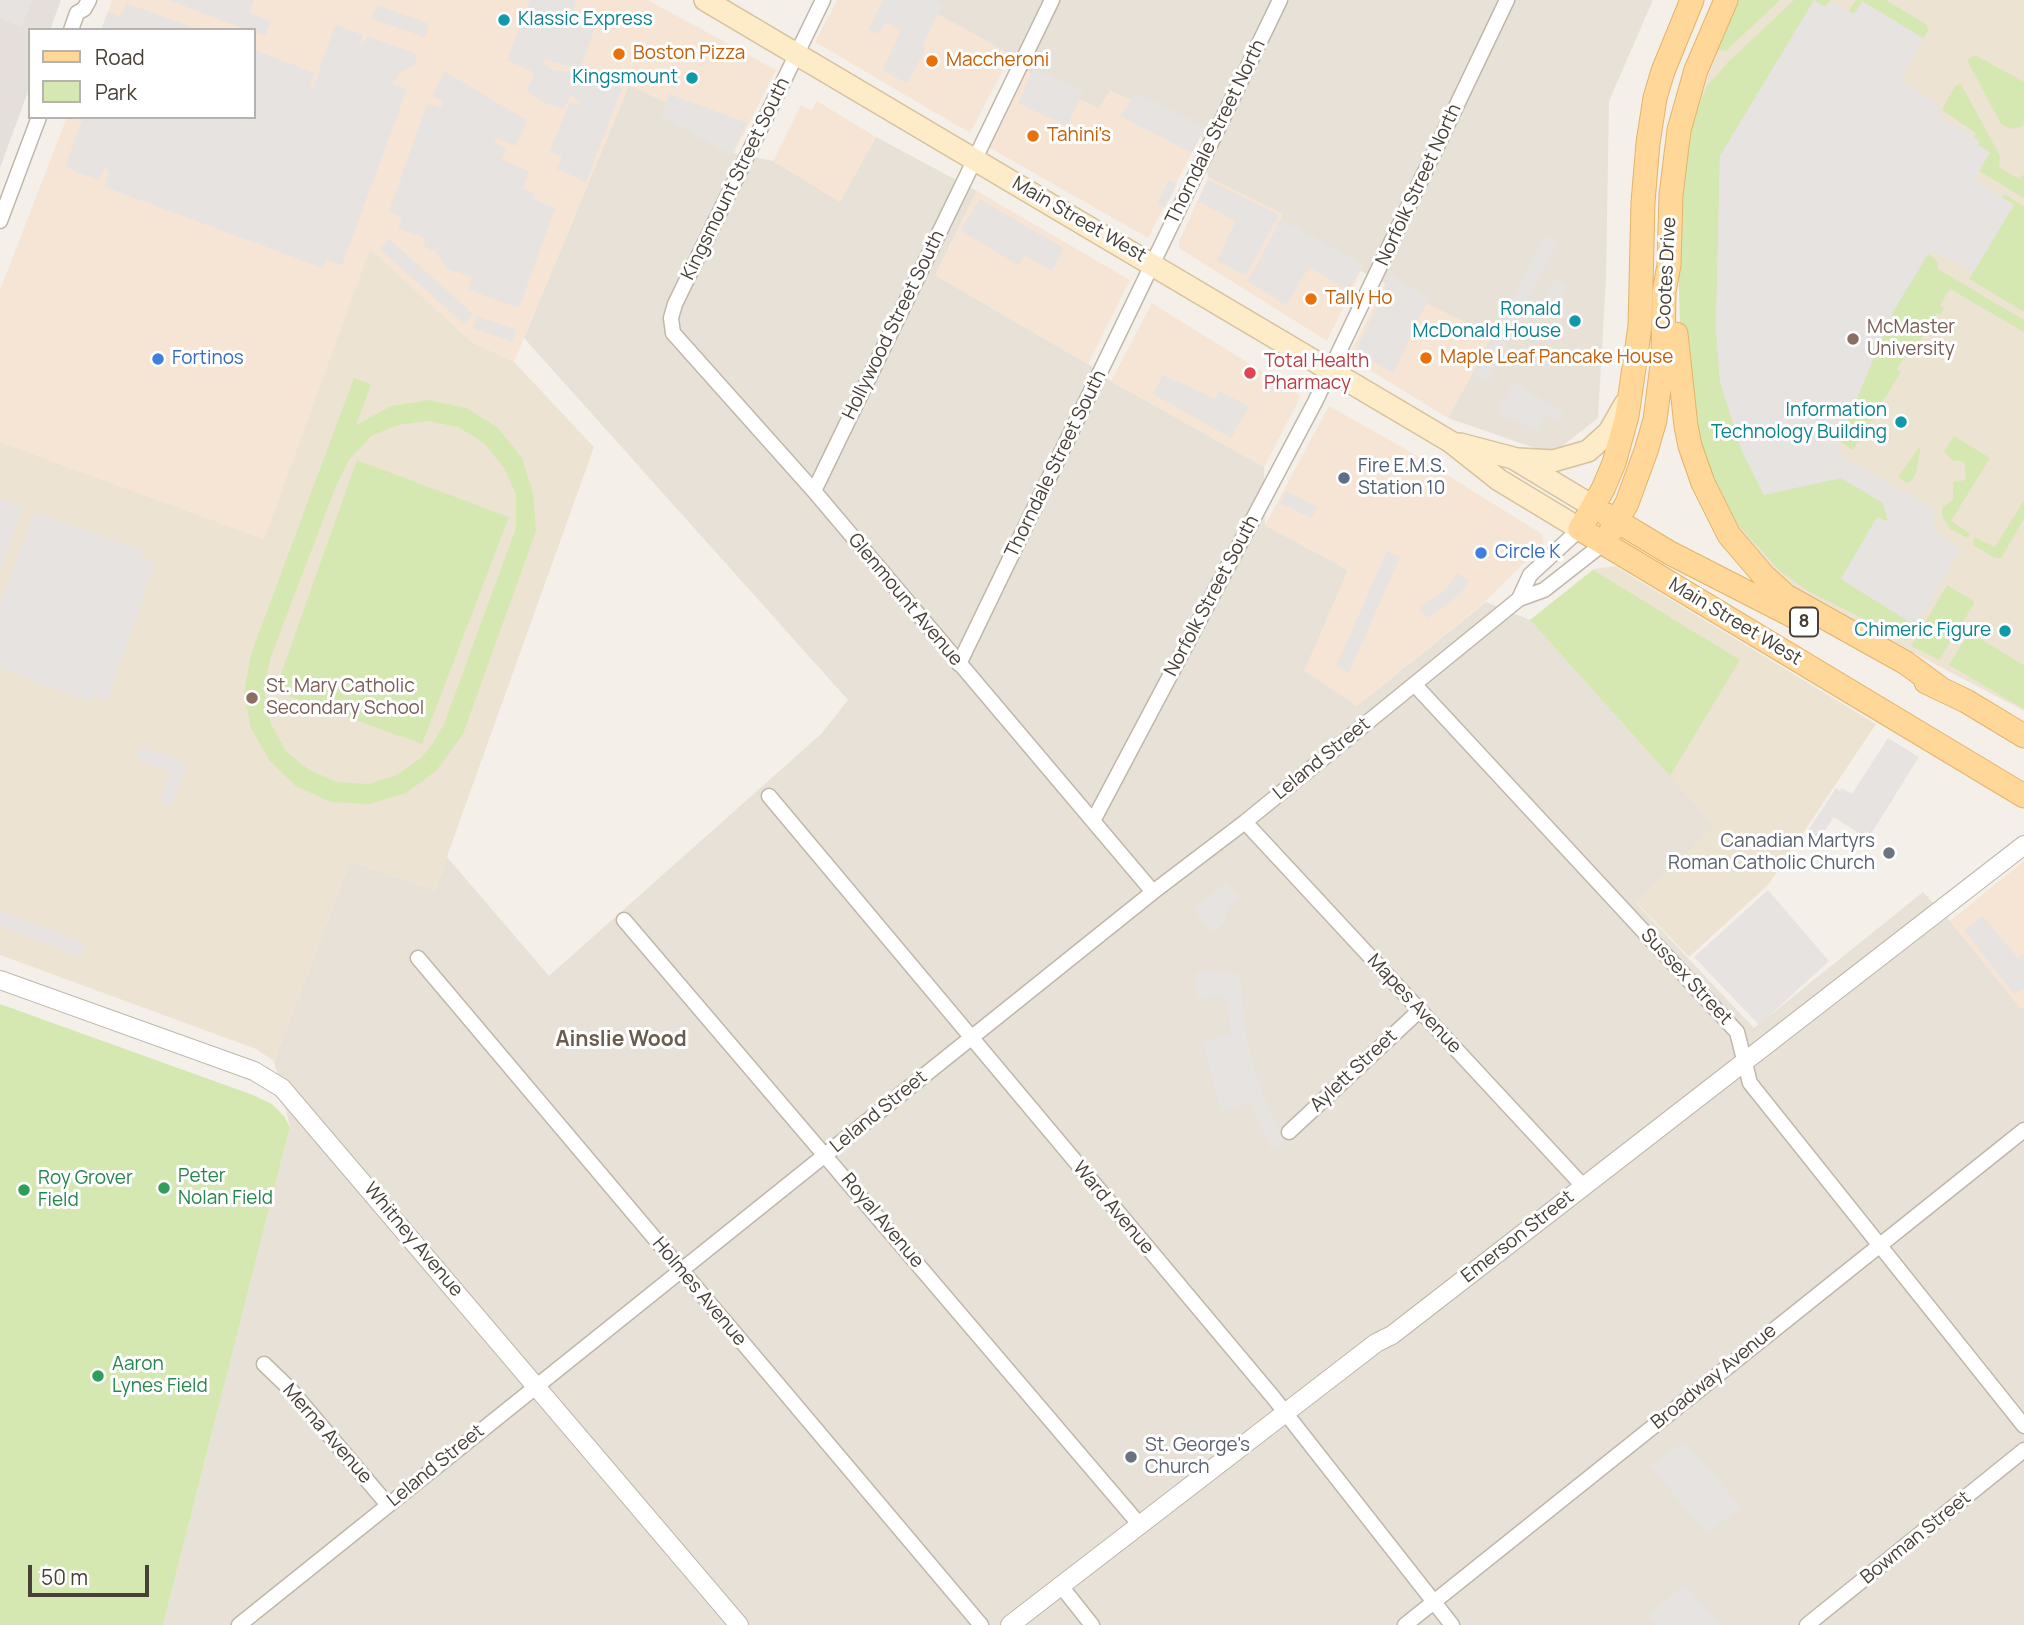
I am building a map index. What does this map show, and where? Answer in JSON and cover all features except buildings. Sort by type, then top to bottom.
[{"type":"main road","name":"Main Street West","points":[[705,0],[1451,442],[1499,480],[2024,796]]},
{"type":"main road","name":"Cootes Drive","points":[[1580,529],[1594,507],[1614,463],[1633,387],[1640,326],[1643,202],[1648,143],[1655,98],[1663,71],[1692,0]]},
{"type":"main road","name":"Cootes Drive","points":[[1604,543],[1627,503],[1655,420],[1663,357],[1664,292],[1669,265],[1672,184],[1679,130],[1696,70],[1726,0]]},
{"type":"main road","points":[[1669,265],[1688,436],[1703,483],[1729,535],[1786,596],[1906,663],[1940,688]]},
{"type":"main road","points":[[1513,458],[1553,461],[1588,451],[1609,432],[1633,387]]},
{"type":"main road","name":"Main Street West","points":[[1451,442],[1513,458],[1670,553],[1902,672],[1940,688],[2024,736]]},
{"type":"street","points":[[71,28],[76,6],[85,9],[89,0]]},
{"type":"street","name":"Kingsmount Street South","points":[[675,304],[823,0]]},
{"type":"street","name":"Hollywood Street South","points":[[814,491],[1052,0]]},
{"type":"street","name":"Thorndale Street North","points":[[1153,264],[1280,0]]},
{"type":"street","name":"Norfolk Street North","points":[[1330,370],[1507,0]]},
{"type":"street","points":[[0,221],[38,119]]},
{"type":"street","name":"Thorndale Street South","points":[[959,664],[1153,264]]},
{"type":"street","name":"Glenmount Avenue","points":[[675,304],[671,318],[673,333],[814,491],[1153,892]]},
{"type":"street","name":"Norfolk Street South","points":[[1093,821],[1330,370]]},
{"type":"street","name":"Leland Street","points":[[1519,599],[1530,575],[1580,529]]},
{"type":"street","name":"Leland Street","points":[[239,1625],[1519,599],[1544,590],[1604,543]]},
{"type":"street","name":"Sussex Street","points":[[1415,685],[1737,1032],[1750,1083],[2024,1426]]},
{"type":"street","name":"Ward Avenue","points":[[769,796],[1285,1413],[1452,1625]]},
{"type":"street","name":"Mapes Avenue","points":[[1245,821],[1583,1186]]},
{"type":"street","name":"Emerson Street","points":[[1010,1625],[1376,1343],[1392,1335],[2024,845]]},
{"type":"street","name":"Royal Avenue","points":[[624,920],[1139,1524]]},
{"type":"street","name":"Holmes Avenue","points":[[418,958],[981,1625]]},
{"type":"street","name":"Whitney Avenue","points":[[0,981],[254,1071],[282,1088],[738,1625]]},
{"type":"street","name":"Aylett Street","points":[[1289,1132],[1420,1010]]},
{"type":"street","name":"Broadway Avenue","points":[[1405,1625],[2024,1130]]},
{"type":"street","name":"Merna Avenue","points":[[264,1364],[290,1389],[388,1506]]},
{"type":"street","name":"Bowman Street","points":[[1807,1625],[2024,1450]]},
{"type":"street","points":[[1061,1587],[1091,1625]]},
{"type":"shaded area","points":[[0,0],[61,0],[51,28],[28,28],[28,91],[0,168]]},
{"type":"shaded area","points":[[0,0],[33,0],[21,27],[0,19]]},
{"type":"shaded area","points":[[112,0],[648,0],[776,70],[734,153],[695,133],[700,118],[629,85],[514,362],[472,342],[370,250],[264,539],[0,442],[0,290],[66,119],[256,119],[256,28],[102,28]]},
{"type":"shaded area","points":[[168,0],[254,0],[249,13],[271,21],[265,36],[256,33],[256,28],[243,28]]},
{"type":"shaded area","points":[[530,0],[574,0],[576,1],[572,14],[596,24],[580,69],[542,59],[545,65],[553,70],[586,74],[622,88],[586,182],[557,169],[562,157],[550,151],[570,102],[583,106],[571,95],[563,109],[542,102],[527,90],[534,75],[531,71],[507,60]]},
{"type":"shaded area","points":[[837,0],[912,0],[1011,55],[970,133],[815,42]]},
{"type":"shaded area","points":[[883,0],[934,0],[943,4],[922,46],[926,49],[907,83],[883,70],[901,30],[889,23],[885,24],[878,34],[869,29]]},
{"type":"shaded area","points":[[912,0],[1653,0],[1609,101],[1606,279],[1598,418],[1552,454],[1448,418],[1492,336],[1276,226],[1282,214],[1208,177],[1201,133],[1110,91],[1099,109],[1027,72],[1011,55]]},
{"type":"shaded area","name":"McMaster University","points":[[1737,0],[2024,0],[2024,711],[1795,590],[1784,582],[1733,527],[1680,322],[1679,287],[1685,150],[1717,45]]},
{"type":"shaded area","points":[[1814,0],[1825,7],[1830,1],[1854,14],[1862,1],[1923,38],[1901,79],[1937,104],[1940,117],[1974,137],[1979,141],[1978,145],[1990,152],[1974,180],[2014,205],[1973,273],[1931,249],[1894,310],[1838,442],[1843,457],[1933,508],[1935,528],[1942,537],[1961,548],[1916,626],[1841,579],[1877,517],[1889,523],[1883,503],[1841,478],[1764,495],[1741,449],[1720,381],[1716,328],[1720,156]]},
{"type":"shaded area","points":[[126,3],[194,28],[102,28],[108,12],[119,16]]},
{"type":"shaded area","points":[[377,5],[429,24],[425,37],[372,19]]},
{"type":"shaded area","points":[[335,25],[363,35],[362,45],[367,36],[417,54],[415,65],[399,73],[392,84],[407,89],[342,265],[326,260],[323,268],[105,187],[109,172],[105,167],[99,180],[65,167],[82,119],[256,119],[256,51],[315,73],[310,87],[313,89]]},
{"type":"shaded area","points":[[1034,68],[1083,92],[1067,126],[1018,103]]},
{"type":"shaded area","points":[[444,71],[526,120],[526,126],[515,146],[498,138],[493,142],[506,148],[502,160],[529,171],[523,188],[535,194],[534,200],[555,208],[519,308],[469,290],[472,277],[448,269],[435,251],[423,247],[426,239],[398,228],[402,217],[389,212],[427,104],[441,108],[443,101],[433,97]]},
{"type":"shaded area","points":[[1027,72],[1099,109],[1110,91],[1202,133],[1148,238],[990,148]]},
{"type":"shaded area","points":[[629,85],[700,118],[734,153],[773,161],[840,201],[876,137],[977,191],[935,275],[1088,364],[1111,381],[1264,467],[1265,525],[1348,570],[1305,671],[1358,705],[1486,602],[1530,620],[1715,826],[1636,903],[1754,1028],[1923,892],[1950,921],[2021,1008],[2024,1007],[2024,1625],[163,1625],[290,1127],[274,1061],[350,861],[435,890],[447,857],[549,976],[821,734],[848,700],[524,338]]},
{"type":"shaded area","points":[[1136,93],[1205,127],[1192,153],[1120,116]]},
{"type":"shaded area","points":[[669,94],[747,123],[731,155],[661,116]]},
{"type":"shaded area","points":[[817,101],[876,137],[840,202],[773,161],[801,105],[811,111]]},
{"type":"shaded area","points":[[1208,177],[1283,214],[1277,226],[1361,271],[1327,341],[1179,248],[1179,242]]},
{"type":"shaded area","points":[[1169,180],[1177,184],[1165,208],[1157,204]]},
{"type":"shaded area","points":[[1208,180],[1279,215],[1246,275],[1217,261],[1236,221],[1198,202]]},
{"type":"shaded area","points":[[977,191],[1130,280],[1088,364],[935,275]]},
{"type":"shaded area","points":[[980,199],[1063,248],[1052,271],[1024,255],[1018,265],[960,230]]},
{"type":"shaded area","points":[[1281,219],[1364,265],[1348,290],[1309,267],[1286,305],[1248,281]]},
{"type":"shaded area","points":[[1544,236],[1557,242],[1488,381],[1475,375]]},
{"type":"shaded area","points":[[389,239],[473,314],[464,324],[380,249]]},
{"type":"shaded area","name":"St. Mary Catholic Secondary School","points":[[370,249],[472,342],[514,362],[594,447],[435,890],[350,861],[274,1061],[256,1049],[0,955],[0,442],[264,539]]},
{"type":"shaded area","points":[[1391,275],[1429,298],[1393,373],[1359,353],[1358,346]]},
{"type":"shaded area","points":[[1555,279],[1566,285],[1557,305],[1545,299]]},
{"type":"shaded area","points":[[1385,283],[1492,336],[1448,418],[1348,357]]},
{"type":"shaded area","points":[[1152,303],[1301,396],[1264,467],[1111,381]]},
{"type":"shaded area","points":[[477,316],[516,330],[512,342],[473,328]]},
{"type":"shaded area","points":[[1163,375],[1215,399],[1219,391],[1249,406],[1231,438],[1153,394]]},
{"type":"shaded area","points":[[1513,383],[1564,412],[1557,422],[1545,415],[1537,431],[1497,413]]},
{"type":"shaded area","points":[[1329,406],[1402,447],[1542,534],[1544,543],[1485,602],[1357,706],[1304,671],[1348,570],[1265,525]]},
{"type":"shaded area","points":[[1286,491],[1317,507],[1311,518],[1280,503]]},
{"type":"shaded area","points":[[0,499],[23,508],[0,569]]},
{"type":"shaded area","points":[[34,512],[143,551],[142,557],[156,562],[107,700],[92,695],[89,701],[0,668],[0,605]]},
{"type":"shaded area","points":[[1387,551],[1400,557],[1349,672],[1336,667]]},
{"type":"shaded area","points":[[1615,566],[1876,724],[1769,884],[1689,957],[1636,902],[1714,826],[1530,620],[1594,569]]},
{"type":"shaded area","points":[[1457,573],[1469,580],[1461,593],[1428,618],[1419,608],[1447,588]]},
{"type":"shaded area","points":[[1888,738],[1919,757],[1871,834],[1865,831],[1862,835],[1834,817],[1817,842],[1805,835],[1836,788],[1840,791],[1842,788],[1852,794]]},
{"type":"shaded area","points":[[141,747],[188,763],[171,806],[160,801],[170,772],[136,759]]},
{"type":"shaded area","points":[[2024,861],[2024,1007],[2021,1009],[1950,921]]},
{"type":"shaded area","points":[[1227,882],[1240,897],[1229,905],[1224,924],[1213,933],[1193,909]]},
{"type":"shaded area","points":[[1768,890],[1829,961],[1759,1025],[1694,957]]},
{"type":"shaded area","points":[[0,911],[86,943],[80,957],[0,926]]},
{"type":"shaded area","points":[[1982,916],[2018,958],[2024,954],[2024,988],[2014,994],[1964,930]]},
{"type":"shaded area","points":[[1195,973],[1240,975],[1245,1030],[1253,1065],[1285,1144],[1272,1151],[1250,1102],[1223,1112],[1216,1094],[1203,1042],[1231,1034],[1226,997],[1197,999]]},
{"type":"shaded area","points":[[1685,1442],[1741,1507],[1707,1534],[1649,1465]]},
{"type":"shaded area","points":[[1685,1584],[1721,1625],[1657,1625],[1648,1616]]},
{"type":"green space","points":[[1738,0],[1780,0],[1726,51],[1719,50],[1717,45]]},
{"type":"green space","points":[[1794,0],[1830,0],[1826,7],[1814,1],[1720,156],[1716,328],[1720,381],[1741,449],[1764,494],[1841,478],[1883,503],[1888,521],[1877,518],[1841,579],[1916,626],[1906,641],[1808,591],[1781,572],[1739,526],[1721,497],[1717,498],[1691,424],[1679,287],[1680,219],[1685,150],[1690,127],[1707,86],[1727,63]]},
{"type":"green space","points":[[1856,0],[1886,0],[1927,25],[1928,31],[1923,38],[1862,2],[1854,15],[1849,11]]},
{"type":"green space","points":[[1975,55],[2024,82],[2024,124],[2020,127],[2010,129],[2001,124],[1967,60]]},
{"type":"green space","points":[[1961,84],[2000,156],[1999,167],[2019,179],[2024,174],[2024,198],[1979,171],[1990,152],[1978,145],[1979,141],[1974,137],[1976,133],[1942,110],[1955,86]]},
{"type":"green space","points":[[2004,194],[2024,206],[2024,312],[1969,279],[2014,205],[2002,197]]},
{"type":"green space","points":[[1928,254],[1938,262],[1938,269],[2024,320],[2024,332],[1950,289],[1940,305],[1944,309],[1940,315],[1937,313],[1910,357],[1906,355],[1897,369],[1901,372],[1853,450],[1841,442],[1841,436],[1894,310]]},
{"type":"green space","points":[[354,378],[371,384],[356,425],[391,406],[429,400],[466,408],[498,428],[522,458],[533,493],[536,531],[463,734],[436,771],[406,793],[370,804],[332,802],[297,787],[270,761],[251,728],[244,693],[251,654]],"holes":[[[428,421],[458,427],[484,443],[504,468],[516,494],[516,528],[444,724],[433,743],[422,757],[397,775],[368,784],[337,782],[309,770],[286,751],[270,722],[264,691],[270,659],[336,486],[349,460],[371,436],[398,425]]]},
{"type":"green space","points":[[1954,436],[1990,458],[1951,521],[1970,534],[1968,538],[1950,529],[1942,515],[1942,508],[1953,499],[1953,482],[1966,480],[1964,461],[1953,461],[1944,451]]},
{"type":"green space","points":[[1921,445],[1916,473],[1907,483],[1898,477]]},
{"type":"green space","points":[[357,460],[509,517],[422,744],[275,691]]},
{"type":"green space","points":[[2024,500],[2024,519],[2001,558],[1995,558],[1973,545],[1975,537],[1995,547]]},
{"type":"green space","points":[[1593,570],[1740,660],[1670,776],[1530,620]]},
{"type":"green space","points":[[1947,585],[1975,602],[1939,660],[1911,646]]},
{"type":"green space","points":[[1969,632],[2024,665],[2024,709],[1949,665]]},
{"type":"green space","points":[[0,1004],[253,1095],[272,1104],[290,1127],[163,1625],[0,1625]]},
{"type":"place","name":"Klassic Express","points":[[504,20]]},
{"type":"place","name":"Boston Pizza","points":[[619,54]]},
{"type":"place","name":"Maccheroni","points":[[932,61]]},
{"type":"place","name":"Kingsmount","points":[[692,78]]},
{"type":"place","name":"Tahini's","points":[[1033,136]]},
{"type":"place","name":"Tally Ho","points":[[1311,299]]},
{"type":"place","name":"Ronald McDonald House","points":[[1575,321]]},
{"type":"place","name":"McMaster University","points":[[1853,339]]},
{"type":"place","name":"Maple Leaf Pancake House","points":[[1426,358]]},
{"type":"place","name":"Fortinos","points":[[158,359]]},
{"type":"place","name":"Total Health Pharmacy","points":[[1250,373]]},
{"type":"place","name":"Information Technology Building","points":[[1901,422]]},
{"type":"place","name":"Fire E.M.S. Station 10","points":[[1344,478]]},
{"type":"place","name":"Circle K","points":[[1481,553]]},
{"type":"place","name":"Chimeric Figure","points":[[2005,631]]},
{"type":"place","name":"St. Mary Catholic Secondary School","points":[[252,698]]},
{"type":"place","name":"Canadian Martyrs Roman Catholic Church","points":[[1889,853]]},
{"type":"place","name":"Peter Nolan Field","points":[[164,1188]]},
{"type":"place","name":"Roy Grover Field","points":[[24,1190]]},
{"type":"place","name":"Aaron Lynes Field","points":[[98,1376]]},
{"type":"place","name":"St. George's Church","points":[[1131,1457]]},
{"type":"district","name":"Ainslie Wood","points":[[621,1040]]}]
